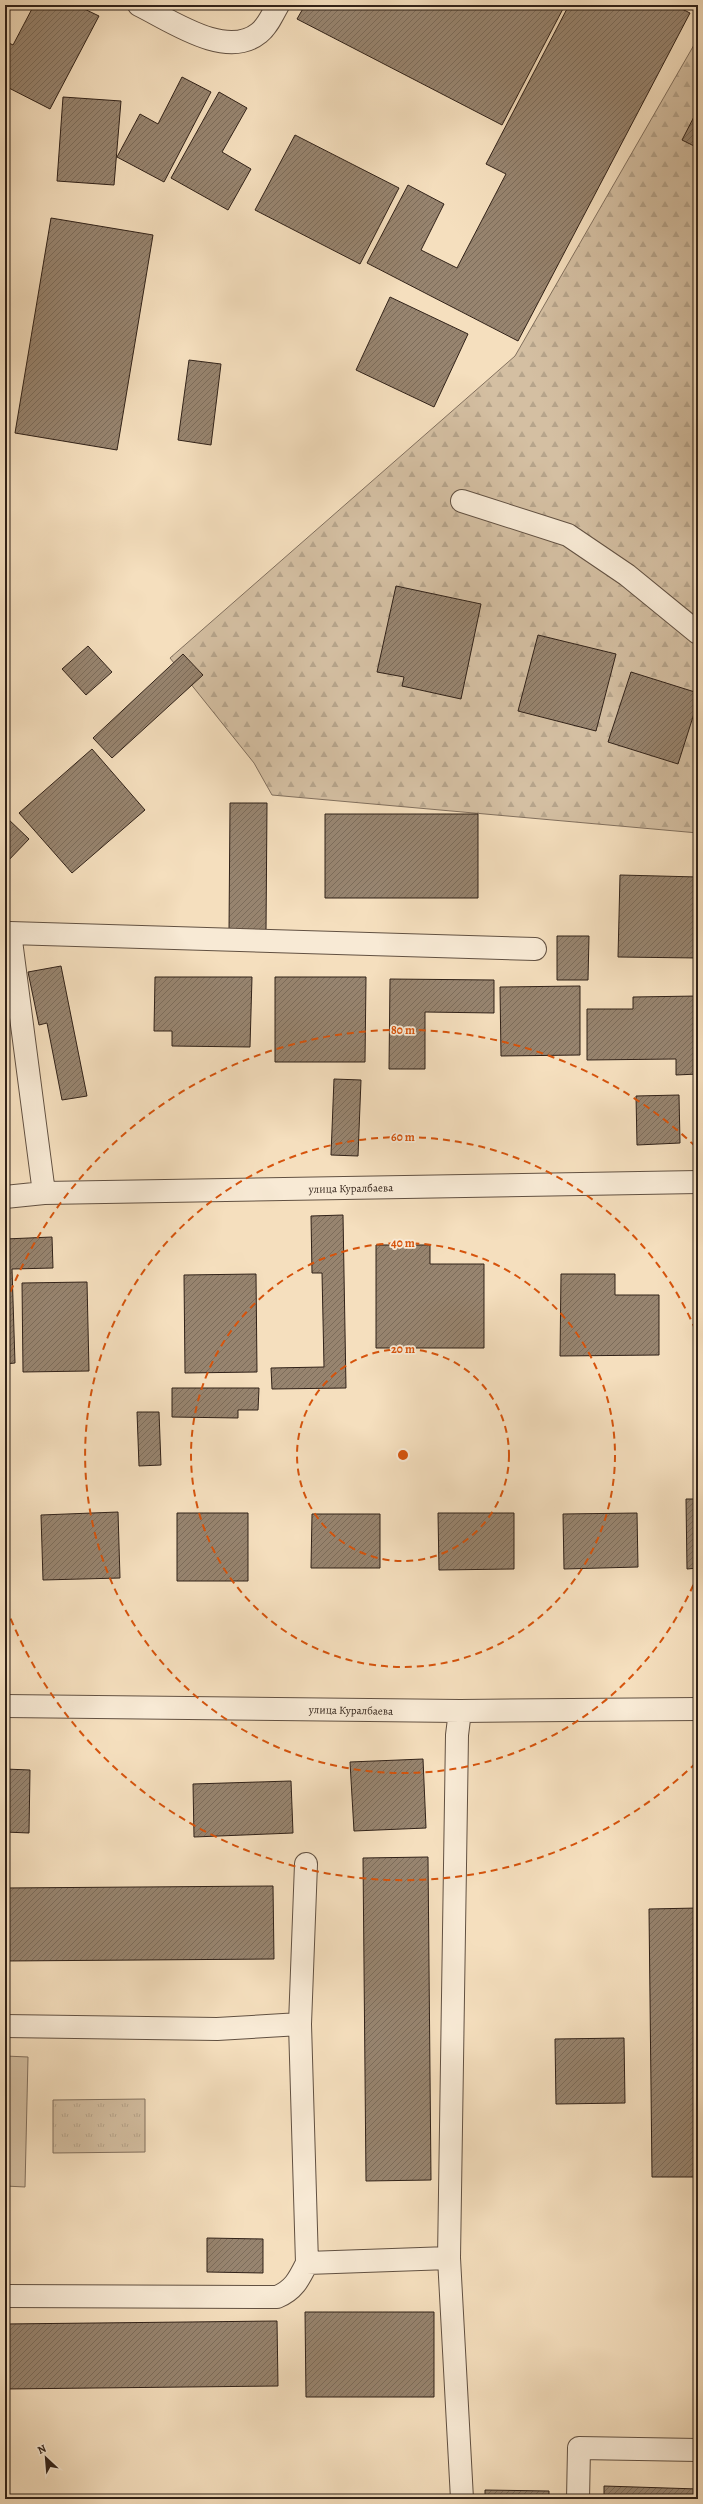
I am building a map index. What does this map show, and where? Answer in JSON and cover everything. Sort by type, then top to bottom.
[{"type":"street","points":[[139,5],[212,41],[238,43],[258,34],[269,22],[278,5]]},
{"type":"street","points":[[462,501],[568,535],[627,575],[698,633]]},
{"type":"street","points":[[44,1193],[10,933],[535,949]]},
{"type":"street","name":"улица Куралбаева","points":[[5,1196],[44,1193],[698,1182]]},
{"type":"street","name":"улица Куралбаева","points":[[5,1706],[460,1711],[698,1709]]},
{"type":"street","points":[[460,1711],[457,1734],[448,2258],[462,2499]]},
{"type":"street","points":[[5,2296],[277,2297],[288,2293],[297,2283],[307,2263],[300,2024],[306,1864]]},
{"type":"street","points":[[5,2026],[217,2029],[300,2024]]},
{"type":"street","points":[[307,2263],[448,2258]]},
{"type":"street","points":[[578,2499],[579,2448],[698,2450]]},
{"type":"green space","points":[[698,38],[698,833],[272,795],[254,763],[170,658],[515,356]]},
{"type":"green space","points":[[5,2056],[28,2057],[25,2187],[5,2186]]},
{"type":"green space","points":[[145,2099],[145,2152],[53,2153],[53,2100]]},
{"type":"building","points":[[34,5],[76,5],[99,16],[50,109],[5,86],[5,41],[13,45]]},
{"type":"building","points":[[305,5],[565,5],[502,125],[297,19]]},
{"type":"building","points":[[569,5],[674,5],[690,13],[518,341],[367,263],[408,185],[444,204],[421,250],[457,268],[506,174],[486,164]]},
{"type":"building","points":[[182,77],[211,92],[164,182],[117,157],[140,114],[158,124]]},
{"type":"building","points":[[219,92],[247,108],[222,152],[251,169],[228,210],[171,178]]},
{"type":"building","points":[[63,97],[121,101],[114,185],[57,181]]},
{"type":"building","points":[[698,109],[698,148],[682,140]]},
{"type":"building","points":[[295,135],[399,188],[360,264],[255,210]]},
{"type":"building","points":[[51,218],[153,235],[117,450],[15,433]]},
{"type":"building","points":[[390,297],[468,334],[434,407],[356,370]]},
{"type":"building","points":[[189,360],[221,364],[211,445],[178,440]]},
{"type":"building","points":[[396,586],[481,604],[461,699],[402,686],[404,677],[377,672]]},
{"type":"building","points":[[538,635],[616,654],[596,731],[518,711]]},
{"type":"building","points":[[88,646],[112,672],[86,695],[62,669]]},
{"type":"building","points":[[183,654],[203,675],[112,758],[93,738]]},
{"type":"building","points":[[631,672],[698,693],[698,701],[678,764],[608,742]]},
{"type":"building","points":[[92,749],[145,810],[72,873],[19,813]]},
{"type":"building","points":[[230,803],[267,803],[266,932],[229,931]]},
{"type":"building","points":[[325,814],[478,814],[478,898],[325,898]]},
{"type":"building","points":[[6,817],[29,839],[5,864],[5,818]]},
{"type":"building","points":[[620,875],[698,877],[698,958],[618,957]]},
{"type":"building","points":[[557,936],[589,936],[588,980],[557,980]]},
{"type":"building","points":[[61,966],[87,1096],[62,1100],[47,1023],[39,1025],[28,972]]},
{"type":"building","points":[[155,977],[252,977],[250,1047],[172,1046],[172,1031],[154,1031]]},
{"type":"building","points":[[275,977],[366,977],[365,1062],[275,1062]]},
{"type":"building","points":[[390,979],[494,980],[494,1013],[425,1012],[425,1069],[389,1069]]},
{"type":"building","points":[[580,986],[580,1055],[501,1056],[500,987]]},
{"type":"building","points":[[698,996],[698,1074],[676,1075],[676,1059],[587,1060],[587,1009],[633,1009],[633,997]]},
{"type":"building","points":[[334,1079],[361,1080],[358,1156],[331,1155]]},
{"type":"building","points":[[679,1095],[680,1143],[637,1145],[636,1096]]},
{"type":"building","points":[[343,1215],[346,1388],[272,1389],[271,1368],[324,1367],[322,1273],[312,1273],[311,1216]]},
{"type":"building","points":[[52,1237],[53,1268],[12,1269],[15,1363],[5,1364],[5,1239]]},
{"type":"building","points":[[376,1245],[430,1245],[430,1264],[484,1264],[484,1348],[376,1348]]},
{"type":"building","points":[[256,1274],[257,1372],[185,1373],[184,1275]]},
{"type":"building","points":[[561,1274],[615,1274],[615,1295],[659,1295],[659,1355],[560,1356]]},
{"type":"building","points":[[87,1282],[89,1371],[23,1372],[22,1283]]},
{"type":"building","points":[[172,1388],[259,1388],[258,1410],[238,1410],[238,1418],[172,1417]]},
{"type":"building","points":[[137,1412],[159,1412],[161,1465],[139,1466]]},
{"type":"building","points":[[686,1499],[698,1499],[698,1568],[687,1569]]},
{"type":"building","points":[[118,1512],[120,1578],[43,1580],[41,1515]]},
{"type":"building","points":[[177,1513],[248,1513],[248,1581],[177,1581]]},
{"type":"building","points":[[438,1513],[514,1513],[514,1569],[439,1570]]},
{"type":"building","points":[[637,1513],[638,1567],[564,1569],[563,1514]]},
{"type":"building","points":[[312,1514],[380,1514],[380,1568],[311,1568]]},
{"type":"building","points":[[423,1759],[426,1828],[354,1831],[350,1762]]},
{"type":"building","points":[[5,1769],[30,1770],[29,1833],[5,1832]]},
{"type":"building","points":[[291,1781],[293,1833],[194,1837],[193,1784]]},
{"type":"building","points":[[428,1857],[431,2180],[366,2181],[363,1858]]},
{"type":"building","points":[[273,1886],[274,1959],[5,1961],[5,1888]]},
{"type":"building","points":[[698,1908],[698,2177],[652,2177],[649,1909]]},
{"type":"building","points":[[624,2038],[625,2103],[556,2104],[555,2039]]},
{"type":"building","points":[[207,2238],[263,2239],[263,2273],[207,2272]]},
{"type":"building","points":[[305,2312],[434,2312],[434,2397],[306,2397]]},
{"type":"building","points":[[277,2321],[278,2386],[5,2389],[5,2324]]},
{"type":"building","points":[[604,2486],[698,2489],[698,2499],[604,2499]]},
{"type":"building","points":[[485,2490],[549,2491],[549,2499],[485,2499]]}]
